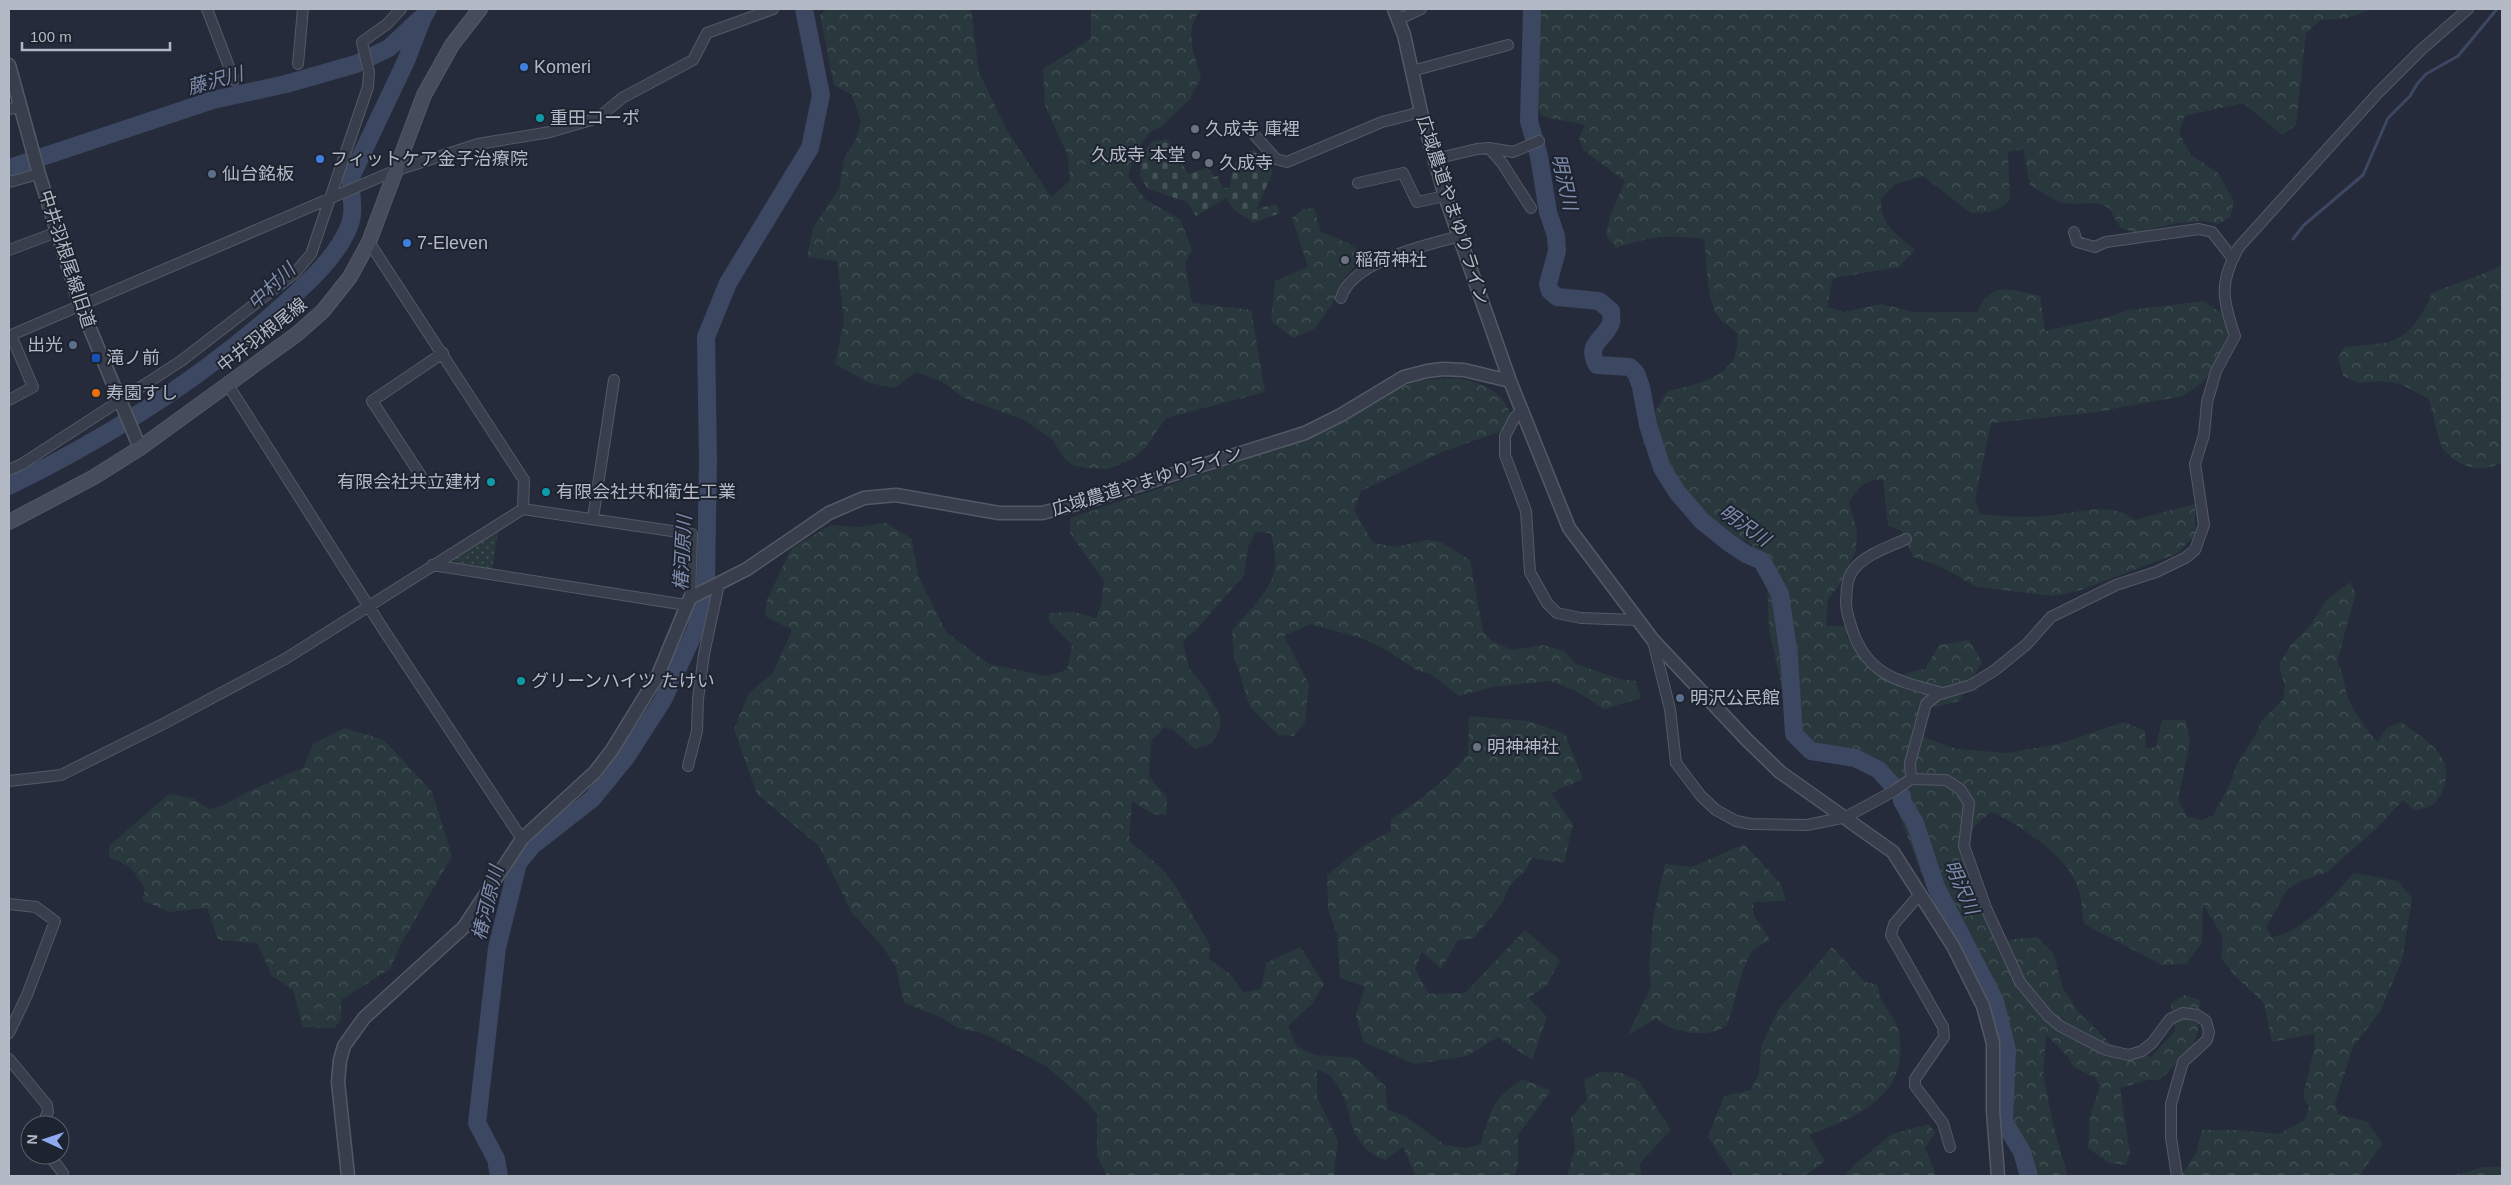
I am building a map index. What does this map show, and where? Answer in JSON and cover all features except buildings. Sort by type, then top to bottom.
[{"type":"main road","name":"中井羽根尾線","points":[[9,522],[94,477],[138,443],[228,385],[297,334],[323,311],[350,277],[369,242],[424,95],[452,45],[480,9]]},
{"type":"street","points":[[207,9],[234,80]]},
{"type":"street","points":[[298,64],[303,9]]},
{"type":"street","points":[[9,470],[121,404],[295,273],[311,254],[368,87],[369,72],[362,42],[388,24],[401,9]]},
{"type":"street","points":[[9,400],[33,388],[10,336],[377,178],[478,144],[550,132],[598,118],[622,98],[694,60],[707,32],[773,9]]},
{"type":"street","points":[[1397,14],[1422,9]]},
{"type":"street","points":[[1912,779],[1910,763],[1926,704],[1942,693],[1971,685],[1995,670],[2027,644],[2051,617],[2116,585],[2156,572],[2185,558],[2195,550],[2204,526],[2202,495],[2197,484],[2196,464],[2204,435],[2207,402],[2216,371],[2235,336],[2227,313],[2223,284],[2233,258],[2239,248],[2377,94],[2422,49],[2468,9]]},
{"type":"street","name":"広域農道やまゆりライン","points":[[1397,14],[1421,112],[1445,196],[1510,381],[1570,528],[1653,640],[1746,740],[1780,772],[1893,852],[1953,946],[1986,1015],[1993,1042],[1993,1111],[1998,1176]]},
{"type":"street","points":[[1412,71],[1508,45]]},
{"type":"street","name":"中井羽根尾線旧道","points":[[9,65],[15,108],[33,151],[80,305],[138,443]]},
{"type":"street","points":[[1251,131],[1276,160],[1287,162],[1382,122],[1421,112]]},
{"type":"street","points":[[1435,160],[1489,148],[1513,152],[1539,141]]},
{"type":"street","points":[[1489,148],[1502,163],[1532,208]]},
{"type":"street","points":[[9,182],[39,171]]},
{"type":"street","points":[[1358,183],[1403,173],[1417,202],[1445,196]]},
{"type":"street","points":[[2074,232],[2077,242],[2095,247],[2106,242],[2199,230],[2212,232],[2233,258]]},
{"type":"street","points":[[9,250],[57,232]]},
{"type":"street","points":[[1341,298],[1344,289],[1366,268],[1419,247],[1460,236]]},
{"type":"street","points":[[369,242],[524,480],[523,509]]},
{"type":"street","points":[[427,485],[372,401],[443,353]]},
{"type":"street","name":"広域農道やまゆりライン","points":[[688,602],[746,569],[829,513],[864,498],[883,495],[909,496],[1015,515],[1058,510],[1305,433],[1341,415],[1404,377],[1443,369],[1464,370],[1510,381]]},
{"type":"street","points":[[593,518],[614,380]]},
{"type":"street","points":[[228,385],[368,605],[522,839]]},
{"type":"street","points":[[1523,410],[1516,416],[1505,436],[1505,455],[1526,511],[1530,572],[1547,604],[1557,613],[1581,618],[1638,620]]},
{"type":"street","points":[[9,781],[61,775],[110,752],[285,659],[523,509],[692,534],[688,602],[680,625],[658,675],[612,750],[596,772],[522,839],[464,928],[364,1018],[344,1046],[340,1060],[338,1082],[348,1176]]},
{"type":"street","points":[[1906,539],[1867,558],[1852,571],[1847,585],[1848,615],[1862,653],[1874,667],[1892,678],[1942,693]]},
{"type":"street","points":[[432,565],[688,602]]},
{"type":"street","points":[[688,766],[697,731],[698,699],[715,586]]},
{"type":"street","points":[[1653,640],[1670,709],[1676,763],[1701,796],[1716,810],[1736,821],[1751,824],[1807,825],[1846,817],[1912,779],[1946,780],[1960,789],[1969,803],[1964,846],[1967,860],[1986,908],[2020,982],[2054,1021],[2106,1050],[2129,1055],[2142,1052],[2152,1043],[2170,1019],[2183,1013],[2197,1015],[2206,1021],[2209,1032],[2207,1040],[2183,1062],[2171,1104],[2171,1138],[2177,1176]]},
{"type":"street","points":[[1920,894],[1894,924],[1891,934],[1943,1028],[1944,1037],[1915,1079],[1915,1086],[1943,1123],[1950,1147]]},
{"type":"street","points":[[9,904],[36,907],[55,921],[27,996],[9,1033]]},
{"type":"street","points":[[9,1059],[47,1105],[47,1115]]},
{"type":"street","points":[[57,1165],[63,1173]]},
{"type":"green space","points":[[828,9],[971,9],[979,72],[1005,127],[1051,197],[1070,181],[1068,156],[1045,105],[1043,69],[1091,39],[1091,9],[1202,9],[1196,16],[1191,33],[1193,51],[1201,77],[1190,99],[1162,126],[1150,132],[1134,155],[1128,177],[1146,200],[1180,219],[1192,250],[1185,263],[1192,303],[1251,310],[1265,392],[1166,418],[1145,448],[1132,459],[1108,469],[1087,468],[1072,465],[1063,457],[1053,440],[1024,420],[964,398],[943,382],[916,372],[895,388],[869,383],[835,364],[844,321],[837,261],[807,257],[813,228],[839,188],[844,159],[856,139],[861,121],[852,95],[834,85],[820,15]]},
{"type":"green space","points":[[1540,9],[2372,9],[2347,18],[2321,20],[2306,33],[2296,125],[2282,135],[2243,103],[2185,116],[2179,133],[2191,155],[2218,173],[2234,202],[2230,217],[2219,224],[2204,221],[2177,223],[2134,233],[2120,227],[2109,208],[2098,203],[2071,204],[2058,202],[2030,185],[2023,149],[2008,152],[2010,200],[2002,207],[1990,212],[1971,213],[1923,176],[1894,185],[1881,199],[1883,216],[1896,234],[1915,250],[1899,267],[1833,278],[1827,307],[1844,312],[1881,304],[1914,312],[1977,312],[1990,295],[2003,289],[2040,296],[2045,331],[2112,316],[2129,310],[2203,301],[2229,318],[2228,351],[2203,382],[2183,396],[2091,413],[1991,423],[1975,499],[1980,514],[2035,517],[2102,509],[2114,510],[2134,520],[2195,504],[2195,536],[2176,554],[2078,591],[2053,596],[1977,587],[1937,565],[1913,557],[1902,531],[1888,526],[1883,480],[1867,482],[1859,488],[1849,502],[1857,531],[1856,551],[1839,585],[1828,599],[1826,626],[1847,626],[1847,637],[1882,679],[1925,669],[1939,645],[1969,640],[1982,662],[1959,701],[1924,710],[1913,726],[1928,739],[1957,749],[2006,753],[2059,744],[2124,722],[2145,731],[2146,749],[2156,747],[2162,720],[2186,720],[2190,742],[2178,800],[2187,816],[2201,820],[2213,816],[2231,782],[2236,766],[2255,736],[2262,720],[2283,700],[2285,687],[2279,664],[2291,645],[2310,626],[2326,600],[2350,582],[2356,593],[2337,661],[2352,707],[2378,742],[2387,728],[2401,722],[2438,751],[2446,770],[2446,781],[2439,798],[2433,804],[2426,808],[2414,810],[2403,800],[2377,828],[2327,872],[2301,881],[2287,890],[2266,927],[2272,937],[2296,928],[2317,912],[2354,873],[2398,881],[2412,898],[2402,960],[2381,1010],[2353,1047],[2335,1103],[2338,1114],[2368,1122],[2382,1144],[2361,1176],[2181,1176],[2196,1153],[2202,1130],[2239,1130],[2279,1134],[2305,1120],[2309,1107],[2303,1096],[2315,1046],[2314,1034],[2272,1042],[2264,1003],[2233,974],[2221,958],[2223,937],[2203,904],[2202,943],[2186,964],[2162,965],[2084,924],[2079,889],[2063,862],[2041,842],[1992,812],[1976,825],[1967,840],[1964,856],[1971,890],[1995,941],[2037,937],[2053,953],[2063,988],[2079,1013],[2111,1044],[2151,1057],[2175,1031],[2171,1004],[2184,995],[2200,1000],[2198,1029],[2194,1045],[2160,1080],[2148,1080],[2120,1088],[2130,1153],[2126,1165],[2109,1163],[2088,1148],[2090,1118],[2100,1085],[2095,1077],[2073,1067],[2068,1057],[2046,1034],[2043,1074],[2053,1124],[2067,1174],[2070,1176],[2022,1176],[2019,1160],[2000,1122],[2000,1048],[1990,1008],[1950,924],[1921,872],[1894,802],[1895,772],[1808,739],[1786,708],[1769,629],[1766,560],[1747,541],[1701,527],[1669,493],[1643,443],[1656,410],[1667,392],[1705,381],[1722,372],[1734,358],[1738,335],[1720,319],[1714,309],[1709,290],[1704,239],[1660,237],[1616,248],[1606,235],[1610,216],[1625,181],[1583,150],[1579,138],[1585,125],[1541,115],[1537,102]]},
{"type":"green space","points":[[1167,139],[1188,174],[1210,167],[1213,177],[1218,176],[1223,189],[1230,187],[1235,163],[1254,149],[1273,171],[1257,209],[1276,204],[1280,213],[1253,223],[1233,209],[1226,198],[1196,216],[1187,202],[1148,189],[1140,176],[1141,156],[1152,142]]},
{"type":"green space","points":[[1314,208],[1321,232],[1350,244],[1358,251],[1359,262],[1345,277],[1331,306],[1314,329],[1293,338],[1271,321],[1275,281],[1308,267],[1292,218],[1303,209]]},
{"type":"green space","points":[[2502,265],[2502,462],[2486,468],[2478,468],[2463,464],[2443,449],[2429,399],[2400,384],[2380,381],[2358,383],[2343,376],[2338,358],[2345,347],[2384,343],[2397,339],[2416,322],[2432,293]]},
{"type":"green space","points":[[1458,378],[1492,390],[1504,401],[1511,418],[1502,431],[1444,451],[1361,491],[1354,510],[1373,543],[1396,547],[1427,540],[1441,542],[1470,560],[1483,631],[1492,641],[1512,650],[1543,645],[1564,651],[1576,664],[1617,678],[1635,681],[1641,698],[1604,709],[1576,691],[1550,681],[1492,687],[1459,696],[1431,674],[1418,671],[1386,650],[1361,638],[1310,624],[1284,636],[1309,684],[1305,722],[1294,736],[1278,735],[1250,707],[1234,656],[1232,630],[1262,596],[1275,568],[1271,533],[1256,532],[1248,547],[1244,575],[1196,630],[1183,641],[1189,668],[1206,689],[1220,716],[1220,729],[1211,744],[1195,749],[1172,729],[1164,728],[1151,741],[1149,776],[1167,798],[1166,815],[1153,814],[1132,801],[1129,841],[1160,867],[1173,882],[1210,945],[1209,959],[1231,975],[1243,992],[1261,989],[1266,963],[1300,947],[1324,984],[1312,1004],[1288,1026],[1297,1047],[1315,1055],[1355,1058],[1385,1086],[1388,1110],[1405,1116],[1445,1145],[1466,1148],[1481,1144],[1494,1106],[1505,1092],[1523,1079],[1551,1091],[1518,1135],[1518,1165],[1515,1176],[1416,1176],[1403,1147],[1385,1160],[1371,1153],[1356,1135],[1345,1102],[1332,1077],[1317,1069],[1317,1097],[1338,1141],[1335,1176],[1107,1176],[1097,1156],[1097,1115],[1087,1102],[1046,1066],[983,1033],[958,1028],[940,1017],[904,1003],[896,967],[883,947],[852,913],[819,846],[757,794],[734,729],[749,693],[773,673],[792,630],[765,616],[767,600],[791,549],[831,525],[859,527],[886,523],[912,539],[918,576],[946,632],[989,664],[1046,676],[1067,670],[1072,645],[1049,621],[1049,613],[1074,612],[1096,618],[1101,605],[1104,581],[1070,533],[1070,518],[1280,448],[1417,380]]},
{"type":"green space","points":[[498,531],[492,570],[456,565],[453,558]]},
{"type":"green space","points":[[1469,716],[1529,721],[1565,734],[1583,779],[1551,793],[1573,824],[1564,863],[1532,858],[1526,870],[1509,886],[1503,902],[1474,938],[1458,940],[1441,969],[1422,952],[1415,969],[1429,994],[1465,993],[1525,930],[1560,960],[1547,985],[1529,998],[1547,1017],[1532,1060],[1498,1037],[1467,1056],[1415,1064],[1363,1042],[1356,1014],[1365,987],[1340,978],[1337,934],[1328,909],[1327,875],[1363,846],[1391,831],[1391,819],[1432,790],[1468,755]]},
{"type":"green space","points":[[344,728],[384,740],[432,792],[452,856],[401,944],[390,969],[341,1000],[341,1020],[334,1028],[303,1027],[293,990],[272,976],[257,943],[218,940],[207,908],[169,912],[142,900],[145,889],[141,882],[128,866],[109,858],[109,846],[169,794],[192,798],[209,809],[222,806],[245,793],[304,767],[313,744]]},
{"type":"green space","points":[[1744,844],[1781,884],[1786,901],[1753,902],[1754,916],[1770,940],[1752,950],[1743,970],[1727,1026],[1712,1032],[1698,1033],[1674,1029],[1656,1018],[1627,1036],[1651,987],[1649,967],[1653,918],[1665,864],[1692,867]]},
{"type":"green space","points":[[1832,947],[1865,982],[1878,985],[1880,996],[1899,1033],[1899,1063],[1894,1079],[1884,1093],[1857,1114],[1809,1135],[1825,1161],[1810,1172],[1800,1176],[1789,1175],[1783,1172],[1780,1176],[1734,1176],[1708,1137],[1724,1096],[1751,1090],[1759,1073],[1761,1047],[1778,1010]]},
{"type":"green space","points":[[1600,1072],[1621,1073],[1639,1081],[1671,1130],[1639,1164],[1642,1176],[1567,1176],[1575,1149],[1571,1118],[1587,1099],[1584,1080]]},
{"type":"green space","points":[[1929,1124],[1935,1133],[1925,1148],[1936,1176],[1844,1176],[1855,1164],[1892,1134]]},
{"type":"green space","points":[[2484,1167],[2502,1167],[2502,1176],[2451,1176]]},
{"type":"waterway","name":"中村川","points":[[9,486],[82,448],[186,382],[251,333],[301,289],[328,261],[336,251],[351,222],[351,177],[406,61],[428,9]]},
{"type":"waterway","name":"椿河原川","points":[[499,1176],[496,1159],[477,1123],[497,948],[518,863],[532,846],[592,799],[627,756],[663,700],[696,629],[706,580],[708,460],[706,337],[728,283],[810,148],[821,95],[804,9]]},
{"type":"waterway","name":"明沢川","points":[[1532,9],[1529,121],[1539,156],[1548,212],[1556,236],[1557,251],[1548,284],[1550,291],[1557,297],[1599,301],[1611,311],[1611,323],[1594,347],[1593,352],[1597,365],[1630,367],[1636,373],[1641,387],[1648,425],[1662,468],[1677,492],[1702,521],[1728,542],[1746,554],[1762,561],[1780,594],[1789,656],[1794,734],[1811,751],[1855,758],[1879,770],[1902,796],[1902,801],[1915,823],[1936,887],[1995,1001],[2007,1050],[2004,1122],[2022,1152],[2029,1176]]},
{"type":"waterway","points":[[2293,239],[2304,225],[2363,175],[2388,118],[2410,96],[2417,84],[2426,74],[2458,56],[2497,9]]},
{"type":"waterway","name":"藤沢川","points":[[9,168],[213,100],[286,84],[356,64],[389,48],[420,19]]},
{"type":"place","name":"Komeri","points":[[524,67]]},
{"type":"place","name":"重田コーポ","points":[[540,118]]},
{"type":"place","name":"久成寺 庫裡","points":[[1195,129]]},
{"type":"place","name":"久成寺 本堂","points":[[1196,155]]},
{"type":"place","name":"フィットケア金子治療院","points":[[320,159]]},
{"type":"place","name":"久成寺","points":[[1209,163]]},
{"type":"place","name":"仙台銘板","points":[[212,174]]},
{"type":"place","name":"7-Eleven","points":[[407,243]]},
{"type":"place","name":"稲荷神社","points":[[1345,260]]},
{"type":"place","name":"出光","points":[[73,345]]},
{"type":"place","name":"滝ノ前","points":[[96,358]]},
{"type":"place","name":"寿園すし","points":[[96,393]]},
{"type":"place","name":"有限会社共立建材","points":[[491,482]]},
{"type":"place","name":"有限会社共和衛生工業","points":[[546,492]]},
{"type":"place","name":"グリーンハイツ たけい","points":[[521,681]]},
{"type":"place","name":"明沢公民館","points":[[1680,698]]},
{"type":"place","name":"明神神社","points":[[1477,747]]}]
